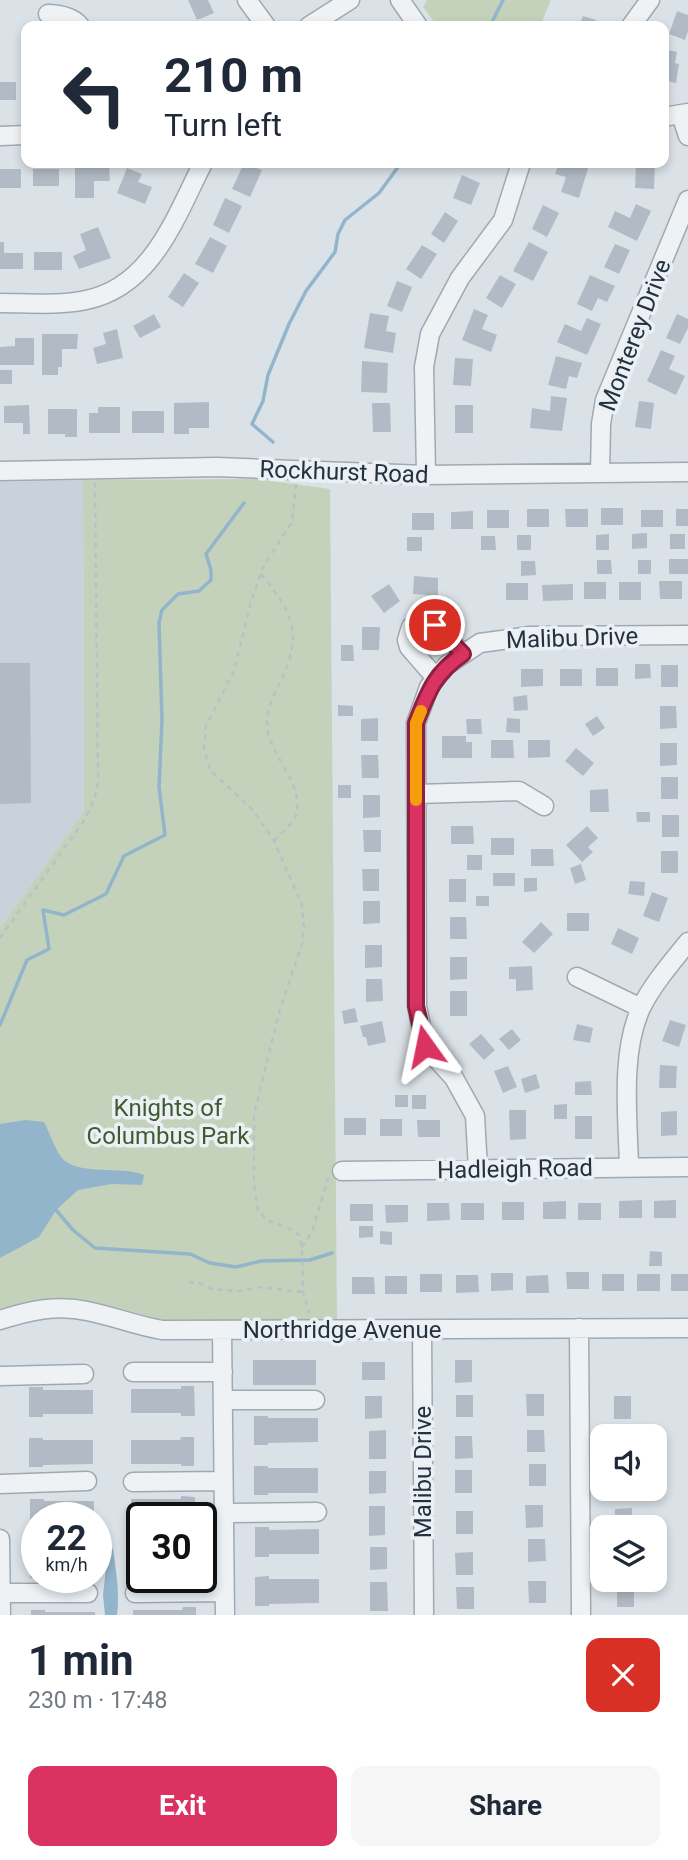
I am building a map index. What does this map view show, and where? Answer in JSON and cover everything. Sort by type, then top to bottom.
[{"type":"street","points":[[247,0],[262,21]]},
{"type":"street","points":[[317,21],[350,0]]},
{"type":"street","points":[[400,0],[415,21]]},
{"type":"street","points":[[635,21],[650,0]]},
{"type":"street","points":[[48,14],[64,16],[75,21]]},
{"type":"street","points":[[677,115],[688,136]]},
{"type":"street","points":[[0,136],[21,135]]},
{"type":"street","points":[[0,303],[84,301],[106,295],[136,276],[158,250],[200,168]]},
{"type":"street","points":[[426,475],[424,368],[430,334],[460,278],[503,220],[519,168]]},
{"type":"street","name":"Monterey Drive","points":[[600,473],[603,412],[611,381],[688,200]]},
{"type":"street","name":"Rockhurst Road","points":[[0,471],[217,467],[426,475],[688,472]]},
{"type":"street","points":[[436,678],[410,647],[407,640],[411,627],[422,621],[435,625],[463,654]]},
{"type":"street","name":"Malibu Drive","points":[[478,1169],[475,1116],[454,1078],[425,1046],[416,1006],[416,723],[429,687],[447,665],[480,643],[530,636],[688,635]]},
{"type":"street","points":[[416,794],[519,791],[544,806]]},
{"type":"street","points":[[629,1168],[628,1055],[641,1008],[688,942]]},
{"type":"street","points":[[577,977],[641,1008]]},
{"type":"street","name":"Hadleigh Road","points":[[342,1171],[688,1167]]},
{"type":"street","name":"Northridge Avenue","points":[[0,1320],[37,1310],[73,1308],[162,1330],[688,1328]]},
{"type":"street","points":[[579,1328],[580,1615]]},
{"type":"street","points":[[222,1330],[225,1615]]},
{"type":"street","name":"Malibu Drive","points":[[422,1330],[424,1615]]},
{"type":"street","points":[[133,1372],[223,1372]]},
{"type":"street","points":[[0,1376],[84,1374]]},
{"type":"street","points":[[223,1401],[315,1400]]},
{"type":"street","points":[[0,1484],[87,1481]]},
{"type":"street","points":[[133,1482],[223,1481]]},
{"type":"street","points":[[224,1513],[317,1512]]},
{"type":"street","points":[[0,1539],[1,1615]]},
{"type":"street","points":[[217,1592],[225,1592]]},
{"type":"street","points":[[1,1593],[21,1593]]},
{"type":"path","points":[[0,938],[83,821],[94,801],[98,783],[95,470]]},
{"type":"path","points":[[296,470],[292,522],[261,574],[251,602],[234,671],[206,726],[204,748],[210,770],[252,809],[274,841],[302,905],[302,944],[280,1009],[254,1114],[255,1202],[258,1211],[269,1221],[287,1227],[299,1235],[302,1247],[303,1292],[309,1308],[310,1329]]},
{"type":"path","points":[[261,574],[289,614],[294,640],[289,664],[270,704],[267,721],[270,741],[294,791],[297,812],[274,841]]},
{"type":"path","points":[[302,1247],[312,1232],[329,1172],[342,1171]]},
{"type":"path","points":[[190,1282],[200,1283],[211,1289],[239,1291],[260,1287],[303,1292]]},
{"type":"shaded area","points":[[83,480],[84,811],[0,928],[0,482]]},
{"type":"green space","points":[[427,0],[551,0],[542,21],[433,21],[423,7]]},
{"type":"green space","name":"Knights of Columbus Park","points":[[257,479],[330,489],[337,1321],[155,1321],[55,1300],[35,1302],[0,1312],[0,928],[84,811],[83,480]]},
{"type":"water","points":[[26,1120],[44,1122],[61,1157],[68,1163],[88,1169],[144,1175],[142,1185],[112,1184],[78,1190],[56,1210],[39,1237],[0,1258],[0,1124]]},
{"type":"water","points":[[112,1548],[118,1590],[117,1615],[105,1615],[103,1595],[112,1593]]},
{"type":"building","points":[[188,0],[208,0],[214,13],[197,20]]},
{"type":"building","points":[[677,11],[688,15],[685,40],[669,34]]},
{"type":"building","points":[[583,16],[596,20],[596,21],[581,21]]},
{"type":"building","points":[[669,50],[677,52],[675,63],[679,64],[676,83],[669,81]]},
{"type":"building","points":[[0,82],[16,82],[16,100],[0,100]]},
{"type":"building","points":[[75,168],[109,168],[110,181],[94,181],[94,198],[75,198]]},
{"type":"building","points":[[127,168],[142,174],[138,182],[152,187],[145,204],[117,193]]},
{"type":"building","points":[[242,168],[262,170],[250,197],[232,189]]},
{"type":"building","points":[[557,168],[588,168],[579,198],[561,192],[566,177],[555,174]]},
{"type":"building","points":[[636,168],[655,168],[654,189],[635,188]]},
{"type":"building","points":[[0,169],[21,169],[21,188],[0,188]]},
{"type":"building","points":[[33,169],[59,169],[59,186],[33,186]]},
{"type":"building","points":[[462,175],[480,183],[471,205],[453,198]]},
{"type":"building","points":[[225,198],[242,206],[229,233],[213,225]]},
{"type":"building","points":[[636,204],[651,211],[637,241],[608,227],[615,211],[630,218]]},
{"type":"building","points":[[543,205],[559,213],[547,237],[532,229]]},
{"type":"building","points":[[445,212],[458,221],[444,243],[431,234]]},
{"type":"building","points":[[98,227],[111,258],[79,269],[73,256],[86,250],[80,234]]},
{"type":"building","points":[[210,237],[227,246],[213,273],[195,264]]},
{"type":"building","points":[[0,242],[4,242],[4,253],[23,253],[23,269],[0,269]]},
{"type":"building","points":[[529,242],[548,252],[533,281],[513,271]]},
{"type":"building","points":[[615,244],[630,250],[619,274],[604,267]]},
{"type":"building","points":[[422,245],[437,254],[421,279],[406,269]]},
{"type":"building","points":[[34,252],[62,252],[62,270],[34,270]]},
{"type":"building","points":[[184,273],[199,283],[183,307],[168,297]]},
{"type":"building","points":[[500,275],[516,284],[502,308],[486,298]]},
{"type":"building","points":[[590,275],[615,286],[607,302],[598,298],[592,311],[577,304]]},
{"type":"building","points":[[397,281],[412,287],[402,312],[387,306]]},
{"type":"building","points":[[474,309],[488,315],[482,329],[497,335],[491,352],[462,340]]},
{"type":"building","points":[[370,313],[389,316],[386,331],[396,333],[393,353],[364,348]]},
{"type":"building","points":[[154,314],[161,327],[140,338],[133,326]]},
{"type":"building","points":[[677,314],[688,319],[688,328],[680,344],[666,338]]},
{"type":"building","points":[[587,318],[601,324],[587,355],[557,342],[565,324],[581,331]]},
{"type":"building","points":[[117,329],[123,358],[97,364],[93,348],[106,344],[103,333]]},
{"type":"building","points":[[42,334],[78,334],[77,349],[62,349],[62,367],[58,367],[58,375],[42,375]]},
{"type":"building","points":[[15,338],[34,338],[34,365],[0,365],[0,347],[15,346]]},
{"type":"building","points":[[661,350],[675,356],[669,369],[685,376],[676,395],[647,381]]},
{"type":"building","points":[[556,356],[582,363],[577,378],[569,376],[566,389],[548,385]]},
{"type":"building","points":[[455,358],[473,359],[471,386],[453,385]]},
{"type":"building","points":[[362,361],[388,363],[387,393],[361,392]]},
{"type":"building","points":[[0,370],[12,370],[12,384],[0,384]]},
{"type":"building","points":[[551,396],[567,398],[562,431],[530,428],[532,408],[550,411]]},
{"type":"building","points":[[639,401],[654,403],[651,429],[635,427]]},
{"type":"building","points":[[209,402],[209,428],[189,428],[189,434],[174,434],[174,403]]},
{"type":"building","points":[[372,403],[390,403],[391,432],[373,432]]},
{"type":"building","points":[[29,405],[30,434],[23,434],[23,423],[4,423],[4,406]]},
{"type":"building","points":[[455,405],[473,405],[473,433],[455,433]]},
{"type":"building","points":[[98,407],[120,407],[120,433],[89,433],[89,413],[98,413]]},
{"type":"building","points":[[48,409],[77,409],[77,437],[48,434]]},
{"type":"building","points":[[132,411],[164,411],[164,433],[132,433]]},
{"type":"building","points":[[601,508],[623,508],[623,525],[601,525]]},
{"type":"building","points":[[527,509],[549,509],[549,527],[527,527]]},
{"type":"building","points":[[565,509],[588,509],[588,527],[566,527]]},
{"type":"building","points":[[676,509],[688,509],[688,526],[676,526]]},
{"type":"building","points":[[487,510],[509,510],[509,528],[487,528]]},
{"type":"building","points":[[641,510],[663,510],[663,527],[641,527]]},
{"type":"building","points":[[473,511],[473,529],[451,529],[451,512]]},
{"type":"building","points":[[412,513],[434,513],[434,530],[412,530]]},
{"type":"building","points":[[647,533],[647,548],[632,549],[632,534]]},
{"type":"building","points":[[609,534],[609,550],[596,550],[596,535]]},
{"type":"building","points":[[670,534],[685,534],[685,549],[670,549]]},
{"type":"building","points":[[517,535],[531,535],[531,550],[517,550]]},
{"type":"building","points":[[481,536],[495,536],[496,550],[481,550]]},
{"type":"building","points":[[407,537],[422,537],[422,551],[407,551]]},
{"type":"building","points":[[669,559],[688,559],[688,574],[669,574]]},
{"type":"building","points":[[597,560],[611,560],[612,574],[597,574]]},
{"type":"building","points":[[638,560],[651,560],[651,574],[638,574]]},
{"type":"building","points":[[521,561],[535,561],[536,575],[521,576]]},
{"type":"building","points":[[414,576],[438,578],[438,596],[413,594]]},
{"type":"building","points":[[659,581],[682,581],[682,599],[660,599]]},
{"type":"building","points":[[584,582],[606,582],[606,599],[584,599]]},
{"type":"building","points":[[619,582],[641,582],[641,600],[619,600]]},
{"type":"building","points":[[506,583],[528,583],[528,600],[506,600]]},
{"type":"building","points":[[389,584],[400,601],[384,613],[371,596]]},
{"type":"building","points":[[573,584],[573,600],[543,601],[542,585]]},
{"type":"building","points":[[362,627],[380,627],[379,650],[362,650]]},
{"type":"building","points":[[341,645],[353,645],[354,661],[341,661]]},
{"type":"building","points":[[0,663],[30,663],[31,803],[0,804]]},
{"type":"building","points":[[635,664],[650,664],[651,678],[635,679]]},
{"type":"building","points":[[661,665],[678,665],[678,687],[661,687]]},
{"type":"building","points":[[596,668],[618,668],[618,686],[596,686]]},
{"type":"building","points":[[521,669],[543,669],[543,686],[521,687]]},
{"type":"building","points":[[560,669],[582,669],[582,686],[560,686]]},
{"type":"building","points":[[527,695],[528,710],[514,711],[513,697]]},
{"type":"building","points":[[338,705],[353,706],[353,716],[338,716]]},
{"type":"building","points":[[660,706],[676,706],[677,728],[660,729]]},
{"type":"building","points":[[597,716],[605,728],[593,736],[585,724]]},
{"type":"building","points":[[378,718],[378,741],[361,741],[361,719]]},
{"type":"building","points":[[507,718],[520,719],[520,733],[506,732]]},
{"type":"building","points":[[466,719],[481,719],[482,734],[467,734]]},
{"type":"building","points":[[442,736],[466,736],[466,742],[472,742],[472,758],[442,758]]},
{"type":"building","points":[[491,740],[513,740],[514,758],[491,758]]},
{"type":"building","points":[[528,740],[550,740],[550,757],[528,758]]},
{"type":"building","points":[[660,743],[677,743],[677,765],[660,766]]},
{"type":"building","points":[[576,748],[594,763],[583,776],[565,761]]},
{"type":"building","points":[[361,755],[378,755],[379,778],[362,778]]},
{"type":"building","points":[[661,777],[678,777],[678,799],[661,799]]},
{"type":"building","points":[[338,785],[351,785],[351,798],[338,798]]},
{"type":"building","points":[[608,789],[609,812],[590,812],[590,790]]},
{"type":"building","points":[[363,795],[380,795],[380,817],[363,818]]},
{"type":"building","points":[[636,812],[650,812],[650,822],[637,822]]},
{"type":"building","points":[[662,815],[679,815],[679,837],[662,837]]},
{"type":"building","points":[[451,826],[473,826],[474,844],[451,844]]},
{"type":"building","points":[[587,826],[598,838],[588,847],[593,852],[582,862],[566,845]]},
{"type":"building","points":[[363,830],[381,830],[381,852],[364,852]]},
{"type":"building","points":[[491,838],[514,838],[514,855],[491,855]]},
{"type":"building","points":[[531,849],[553,849],[554,866],[531,866]]},
{"type":"building","points":[[661,851],[678,851],[678,873],[661,873]]},
{"type":"building","points":[[467,855],[482,855],[482,870],[467,870]]},
{"type":"building","points":[[581,864],[586,880],[575,884],[570,868]]},
{"type":"building","points":[[362,869],[379,869],[379,891],[363,891]]},
{"type":"building","points":[[493,873],[515,873],[515,886],[493,886]]},
{"type":"building","points":[[524,878],[537,878],[537,891],[524,892]]},
{"type":"building","points":[[449,879],[466,879],[466,902],[449,902]]},
{"type":"building","points":[[630,881],[645,882],[644,896],[628,894]]},
{"type":"building","points":[[652,892],[668,898],[659,922],[643,916]]},
{"type":"building","points":[[476,896],[489,896],[489,906],[476,906]]},
{"type":"building","points":[[363,901],[380,901],[380,923],[363,924]]},
{"type":"building","points":[[567,913],[589,913],[589,931],[567,931]]},
{"type":"building","points":[[450,917],[466,917],[467,939],[450,939]]},
{"type":"building","points":[[541,922],[553,934],[534,953],[522,942]]},
{"type":"building","points":[[618,928],[639,938],[632,954],[611,944]]},
{"type":"building","points":[[365,945],[382,945],[382,967],[365,968]]},
{"type":"building","points":[[450,957],[467,957],[467,979],[450,980]]},
{"type":"building","points":[[532,966],[533,990],[516,991],[516,979],[509,979],[509,967]]},
{"type":"building","points":[[366,979],[382,979],[383,1001],[366,1002]]},
{"type":"building","points":[[450,991],[467,991],[467,1016],[450,1016]]},
{"type":"building","points":[[355,1008],[358,1022],[344,1024],[342,1011]]},
{"type":"building","points":[[670,1020],[686,1025],[679,1047],[662,1041]]},
{"type":"building","points":[[382,1021],[386,1042],[368,1046],[360,1026]]},
{"type":"building","points":[[577,1024],[593,1028],[590,1043],[573,1040]]},
{"type":"building","points":[[512,1029],[521,1040],[509,1050],[499,1039]]},
{"type":"building","points":[[481,1034],[495,1050],[484,1060],[469,1044]]},
{"type":"building","points":[[660,1065],[677,1066],[676,1088],[659,1088]]},
{"type":"building","points":[[508,1066],[517,1087],[503,1093],[494,1071]]},
{"type":"building","points":[[536,1074],[540,1088],[525,1093],[521,1079]]},
{"type":"building","points":[[591,1081],[592,1095],[575,1095],[575,1082]]},
{"type":"building","points":[[395,1095],[408,1095],[408,1107],[395,1107]]},
{"type":"building","points":[[412,1095],[426,1095],[426,1109],[412,1109]]},
{"type":"building","points":[[567,1104],[567,1119],[554,1119],[554,1105]]},
{"type":"building","points":[[509,1110],[526,1110],[526,1139],[510,1140]]},
{"type":"building","points":[[677,1111],[677,1135],[661,1136],[661,1112]]},
{"type":"building","points":[[575,1116],[592,1116],[592,1139],[575,1139]]},
{"type":"building","points":[[344,1118],[366,1118],[366,1135],[344,1135]]},
{"type":"building","points":[[380,1119],[402,1119],[402,1136],[380,1136]]},
{"type":"building","points":[[417,1120],[440,1120],[440,1137],[418,1137]]},
{"type":"building","points":[[642,1200],[642,1218],[619,1218],[619,1201]]},
{"type":"building","points":[[676,1200],[676,1218],[654,1218],[654,1201]]},
{"type":"building","points":[[566,1201],[566,1219],[543,1219],[543,1202]]},
{"type":"building","points":[[502,1202],[524,1202],[524,1220],[502,1220]]},
{"type":"building","points":[[427,1203],[449,1203],[450,1220],[427,1221]]},
{"type":"building","points":[[461,1203],[484,1203],[484,1220],[461,1220]]},
{"type":"building","points":[[578,1203],[601,1203],[601,1220],[578,1220]]},
{"type":"building","points":[[350,1204],[373,1204],[373,1221],[350,1221]]},
{"type":"building","points":[[385,1205],[408,1205],[408,1222],[386,1223]]},
{"type":"building","points":[[359,1226],[373,1226],[373,1237],[359,1238]]},
{"type":"building","points":[[380,1231],[392,1232],[392,1245],[380,1244]]},
{"type":"building","points":[[650,1251],[662,1252],[662,1266],[649,1266]]},
{"type":"building","points":[[566,1272],[589,1272],[589,1289],[567,1289]]},
{"type":"building","points":[[491,1273],[513,1273],[513,1290],[491,1291]]},
{"type":"building","points":[[420,1274],[442,1274],[442,1292],[420,1292]]},
{"type":"building","points":[[602,1274],[624,1274],[624,1291],[602,1291]]},
{"type":"building","points":[[637,1274],[660,1274],[660,1291],[637,1291]]},
{"type":"building","points":[[671,1274],[688,1274],[688,1291],[671,1291]]},
{"type":"building","points":[[456,1275],[478,1275],[479,1292],[456,1293]]},
{"type":"building","points":[[548,1275],[549,1293],[526,1293],[526,1276]]},
{"type":"building","points":[[385,1276],[407,1276],[407,1294],[385,1294]]},
{"type":"building","points":[[352,1277],[374,1277],[375,1294],[352,1294]]},
{"type":"building","points":[[253,1360],[316,1360],[316,1385],[253,1385]]},
{"type":"building","points":[[455,1360],[472,1360],[472,1382],[455,1383]]},
{"type":"building","points":[[362,1362],[385,1362],[385,1380],[362,1380]]},
{"type":"building","points":[[181,1386],[194,1386],[195,1416],[181,1416],[181,1413],[131,1413],[131,1389],[181,1389]]},
{"type":"building","points":[[29,1387],[43,1387],[43,1390],[93,1390],[93,1414],[43,1414],[43,1417],[29,1417]]},
{"type":"building","points":[[526,1394],[544,1394],[544,1416],[527,1416]]},
{"type":"building","points":[[456,1395],[473,1395],[473,1417],[456,1417]]},
{"type":"building","points":[[365,1396],[382,1396],[382,1418],[365,1419]]},
{"type":"building","points":[[614,1396],[631,1396],[631,1419],[614,1419]]},
{"type":"building","points":[[254,1416],[318,1418],[318,1442],[254,1445]]},
{"type":"building","points":[[386,1430],[386,1459],[369,1459],[369,1431]]},
{"type":"building","points":[[527,1430],[544,1430],[545,1452],[527,1452]]},
{"type":"building","points":[[455,1436],[472,1436],[473,1458],[455,1459]]},
{"type":"building","points":[[181,1437],[194,1437],[194,1466],[131,1464],[131,1440],[180,1440]]},
{"type":"building","points":[[29,1438],[93,1440],[93,1464],[29,1467]]},
{"type":"building","points":[[529,1464],[546,1464],[546,1486],[529,1486]]},
{"type":"building","points":[[254,1466],[318,1468],[318,1493],[254,1495]]},
{"type":"building","points":[[455,1470],[472,1470],[472,1493],[455,1493]]},
{"type":"building","points":[[369,1471],[386,1471],[386,1493],[369,1494]]},
{"type":"building","points":[[181,1496],[195,1497],[195,1502],[131,1502],[131,1499],[181,1499]]},
{"type":"building","points":[[30,1499],[94,1501],[94,1502],[30,1502]]},
{"type":"building","points":[[525,1505],[543,1505],[543,1527],[526,1528]]},
{"type":"building","points":[[369,1506],[385,1506],[385,1535],[369,1536]]},
{"type":"building","points":[[632,1508],[632,1515],[615,1515],[615,1509]]},
{"type":"building","points":[[456,1511],[473,1511],[473,1534],[456,1534]]},
{"type":"building","points":[[255,1527],[269,1527],[269,1530],[319,1529],[319,1554],[269,1554],[269,1557],[255,1557]]},
{"type":"building","points":[[528,1539],[545,1539],[546,1561],[528,1562]]},
{"type":"building","points":[[370,1547],[387,1547],[387,1569],[370,1570]]},
{"type":"building","points":[[473,1552],[473,1575],[456,1575],[455,1553]]},
{"type":"building","points":[[269,1576],[269,1579],[319,1579],[319,1603],[255,1606],[255,1577]]},
{"type":"building","points":[[528,1581],[546,1581],[546,1603],[529,1603]]},
{"type":"building","points":[[370,1582],[387,1582],[388,1611],[370,1611]]},
{"type":"building","points":[[456,1587],[474,1587],[474,1609],[457,1609]]},
{"type":"building","points":[[617,1592],[634,1592],[634,1607],[617,1607]]},
{"type":"building","points":[[183,1607],[196,1607],[196,1615],[133,1615],[133,1610],[182,1610]]},
{"type":"building","points":[[31,1610],[95,1612],[95,1615],[31,1615]]},
{"type":"waterway","points":[[492,21],[503,0]]},
{"type":"waterway","points":[[273,442],[252,424],[263,401],[268,375],[289,324],[306,291],[335,252],[338,234],[345,220],[379,193],[397,168]]},
{"type":"waterway","points":[[0,1025],[27,960],[49,949],[43,910],[64,915],[106,894],[124,856],[165,835],[159,787],[162,720],[159,623],[162,610],[178,594],[199,591],[211,580],[206,554],[244,503]]},
{"type":"waterway","points":[[56,1210],[73,1230],[95,1248],[190,1254],[210,1263],[236,1267],[261,1261],[310,1260],[332,1253]]},
{"type":"slow traffic","points":[[416,800],[416,723],[421,711]]},
{"type":"route","points":[[425,1046],[416,1006],[416,723],[429,687],[447,665],[463,654],[435,625]]}]
